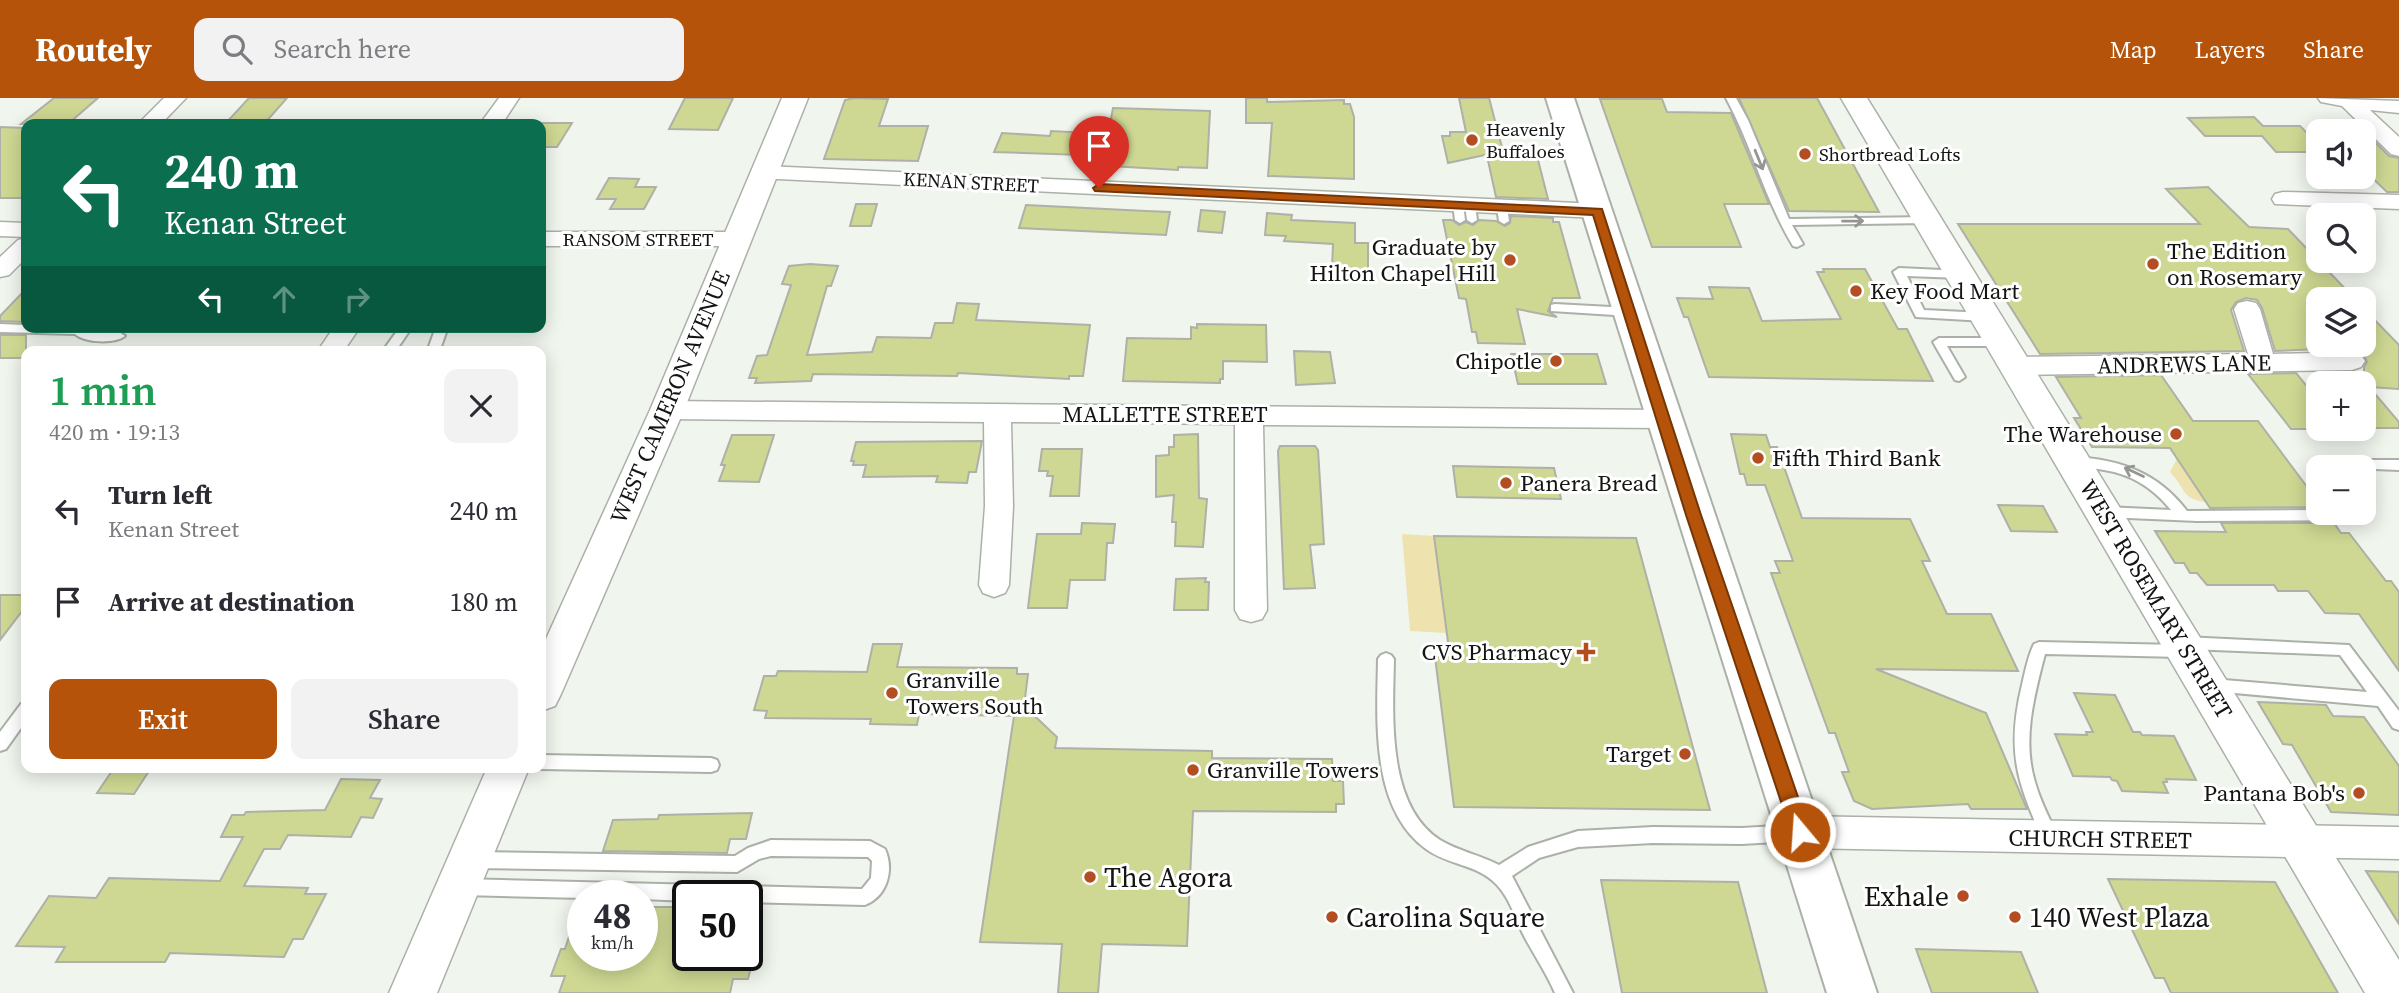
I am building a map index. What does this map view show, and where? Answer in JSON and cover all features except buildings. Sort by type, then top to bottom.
[{"type":"main road","points":[[1560,98],[1853,993]]},
{"type":"street","points":[[154,119],[176,98]]},
{"type":"street","points":[[494,119],[509,98]]},
{"type":"street","name":"WEST CAMERON AVENUE","points":[[546,678],[667,410],[795,98]]},
{"type":"street","name":"WEST ROSEMARY STREET","points":[[1854,98],[2392,993]]},
{"type":"street","points":[[2337,99],[2399,107]]},
{"type":"street","points":[[2337,99],[2399,149]]},
{"type":"street","name":"KENAN STREET","points":[[765,173],[1503,214],[1598,211]]},
{"type":"street","points":[[2283,200],[2399,202]]},
{"type":"street","points":[[0,229],[21,230]]},
{"type":"street","name":"RANSOM STREET","points":[[546,239],[735,239]]},
{"type":"street","points":[[0,270],[21,250]]},
{"type":"street","points":[[2247,309],[2263,362]]},
{"type":"street","name":"ANDREWS LANE","points":[[2000,342],[2263,362],[2352,361]]},
{"type":"street","name":"MALLETTE STREET","points":[[667,410],[1663,419]]},
{"type":"street","points":[[993,586],[999,506],[997,413]]},
{"type":"street","points":[[1249,415],[1251,610]]},
{"type":"street","points":[[413,993],[506,773]]},
{"type":"street","name":"CHURCH STREET","points":[[1800,832],[2050,839],[2399,843]]},
{"type":"lane","points":[[1731,98],[1797,244]]},
{"type":"lane","points":[[1785,222],[1928,220]]},
{"type":"lane","points":[[1959,274],[1899,272],[1920,314],[2000,342]]},
{"type":"lane","points":[[1555,308],[1630,312]]},
{"type":"lane","points":[[0,328],[21,329]]},
{"type":"lane","points":[[82,333],[85,336],[119,337]]},
{"type":"lane","points":[[1959,377],[1939,342],[2000,342]]},
{"type":"lane","points":[[2073,461],[2127,468],[2147,478],[2169,497],[2182,513]]},
{"type":"lane","points":[[2376,465],[2399,465]]},
{"type":"lane","points":[[2103,512],[2182,513],[2197,516],[2306,515]]},
{"type":"lane","points":[[2050,839],[2024,774],[2020,741],[2023,711],[2039,648],[2192,660],[2381,699]]},
{"type":"lane","points":[[2192,660],[2344,649],[2399,723]]},
{"type":"lane","points":[[1386,659],[1385,723],[1402,811],[1419,834],[1433,844],[1500,875],[1517,901],[1564,993]]},
{"type":"lane","points":[[0,744],[21,716]]},
{"type":"lane","points":[[546,762],[711,765]]},
{"type":"lane","points":[[1500,875],[1534,852],[1578,839],[1653,835],[1742,836],[1800,832]]},
{"type":"lane","points":[[771,848],[870,849],[879,854],[883,866],[875,889],[864,897],[464,874],[737,864],[754,853],[771,848]]},
{"type":"shaded area","points":[[2178,457],[2209,503],[2188,496],[2170,472]]},
{"type":"shaded area","points":[[1402,534],[1434,536],[1447,633],[1410,631]]},
{"type":"place","name":"Heavenly Buffaloes","points":[[1472,140]]},
{"type":"place","name":"Shortbread Lofts","points":[[1805,154]]},
{"type":"place","name":"Graduate by Hilton Chapel Hill","points":[[1510,260]]},
{"type":"place","name":"The Edition on Rosemary","points":[[2153,264]]},
{"type":"place","name":"Key Food Mart","points":[[1856,291]]},
{"type":"place","name":"Chipotle","points":[[1556,361]]},
{"type":"place","name":"The Warehouse","points":[[2176,434]]},
{"type":"place","name":"Fifth Third Bank","points":[[1758,458]]},
{"type":"place","name":"Panera Bread","points":[[1506,483]]},
{"type":"place","name":"CVS Pharmacy","points":[[1586,652]]},
{"type":"place","name":"Granville Towers South","points":[[892,693]]},
{"type":"place","name":"Target","points":[[1685,754]]},
{"type":"place","name":"Granville Towers","points":[[1193,770]]},
{"type":"place","name":"Pantana Bob's","points":[[2359,793]]},
{"type":"place","name":"The Agora","points":[[1090,877]]},
{"type":"place","name":"Exhale","points":[[1963,896]]},
{"type":"place","name":"Carolina Square","points":[[1332,917]]},
{"type":"place","name":"140 West Plaza","points":[[2015,917]]},
{"type":"route","points":[[1099,188],[1598,211],[1693,515],[1800,832]]}]
